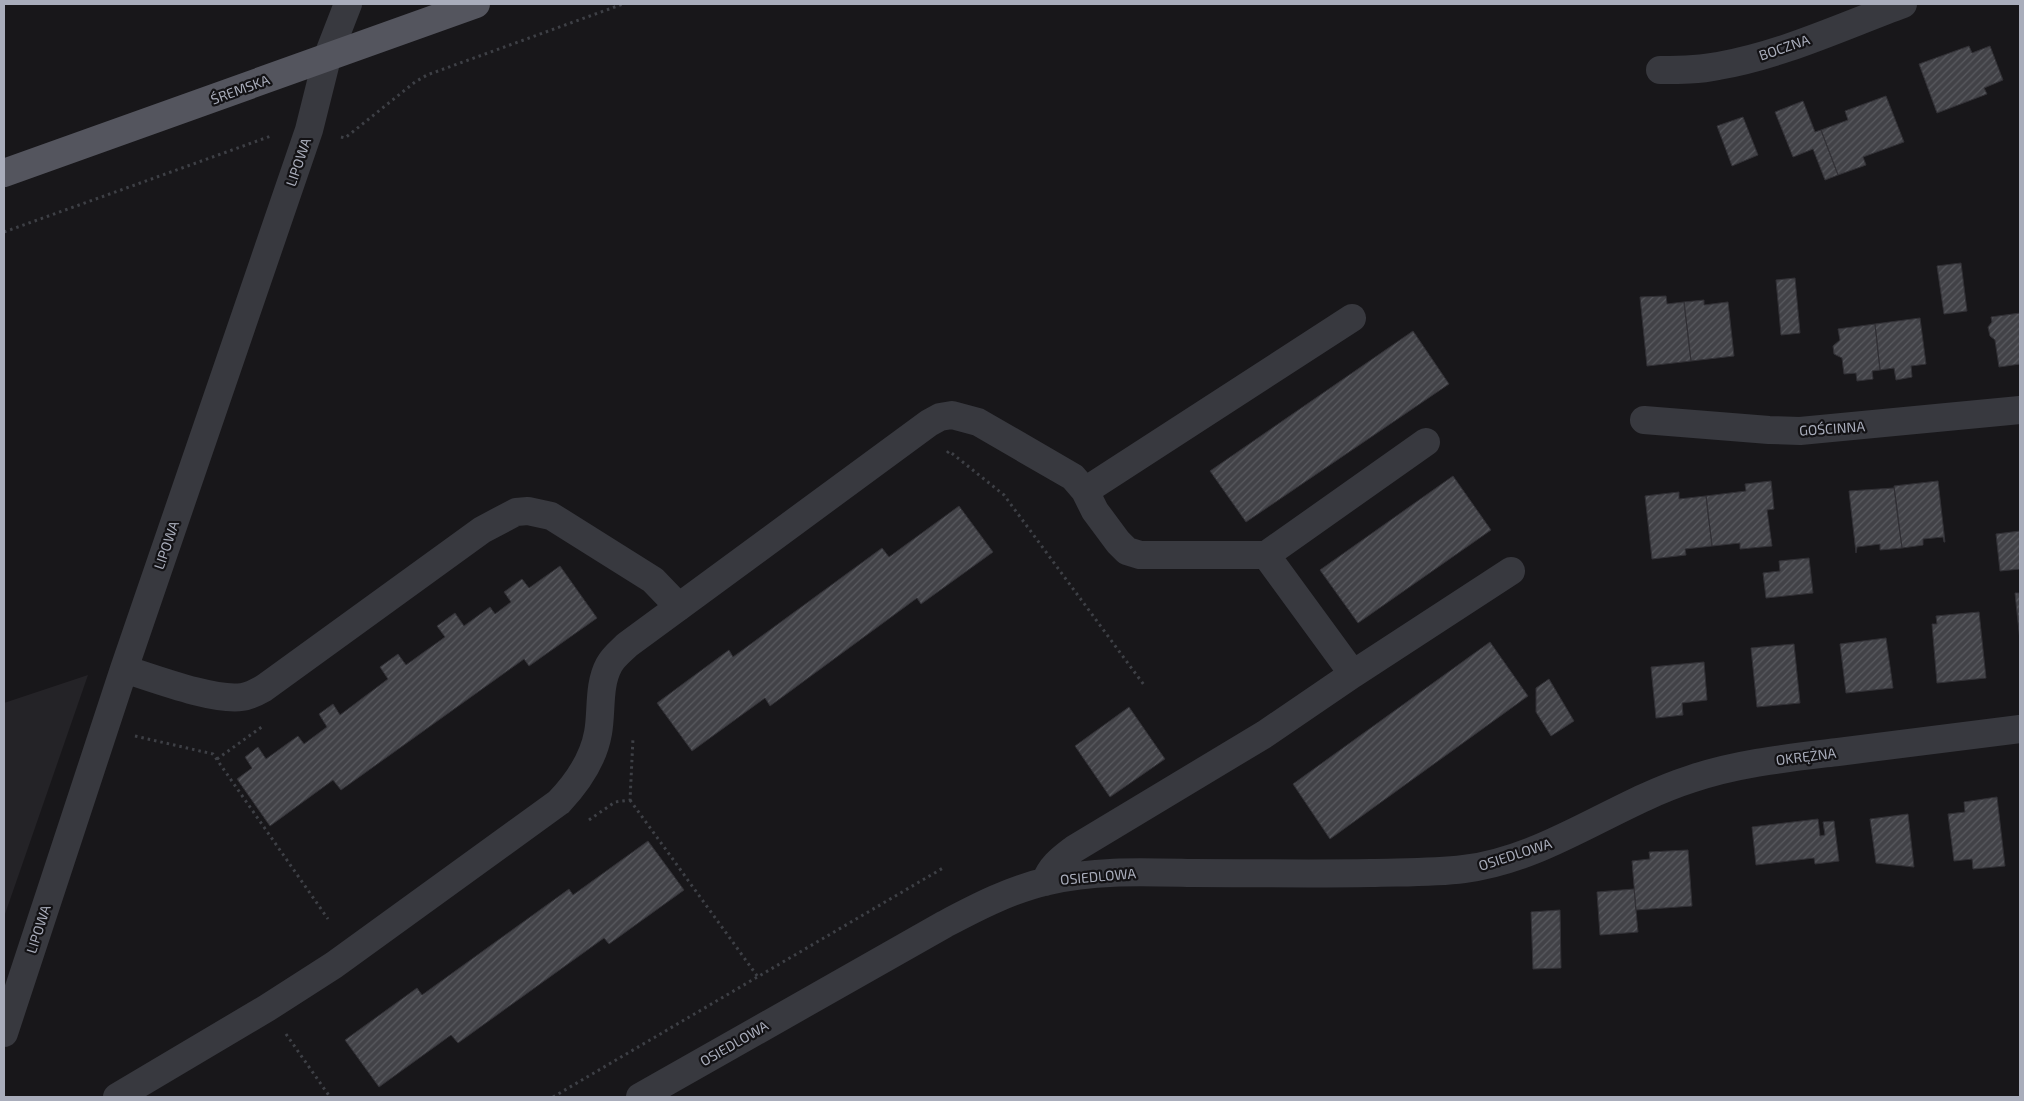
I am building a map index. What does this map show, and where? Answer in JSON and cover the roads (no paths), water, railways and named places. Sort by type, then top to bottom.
[{"type":"main road","name":"ŚREMSKA","points":[[4,173],[476,4]]},
{"type":"street","name":"LIPOWA","points":[[4,1032],[124,669],[309,130],[327,58],[348,4]]},
{"type":"street","name":"BOCZNA","points":[[1660,70],[1691,70],[1742,61],[1904,4]]},
{"type":"street","points":[[1085,491],[1352,318]]},
{"type":"street","name":"GOŚCINNA","points":[[1644,420],[1769,430],[1800,430],[2020,410]]},
{"type":"street","points":[[117,1097],[267,1008],[334,965],[559,802],[583,772],[592,755],[598,734],[605,677],[609,665],[627,645],[929,423],[940,417],[952,415],[978,422],[1073,477],[1085,491],[1094,510],[1108,530],[1127,551],[1140,555],[1266,555],[1426,442]]},
{"type":"street","points":[[124,669],[213,696],[244,697],[264,688],[482,530],[505,516],[516,512],[528,511],[551,516],[653,580],[679,607]]},
{"type":"street","points":[[1266,555],[1353,674]]},
{"type":"street","points":[[1045,882],[1049,871],[1058,861],[1074,849],[1265,734],[1511,571]]},
{"type":"street","name":"OKRĘŻNA","points":[[1601,820],[1687,780],[1737,766],[2020,729]]},
{"type":"street","name":"OSIEDLOWA","points":[[640,1097],[945,924],[989,902],[1045,882],[1100,873],[1292,874],[1436,872],[1465,869],[1495,863],[1524,854],[1601,820]]}]
